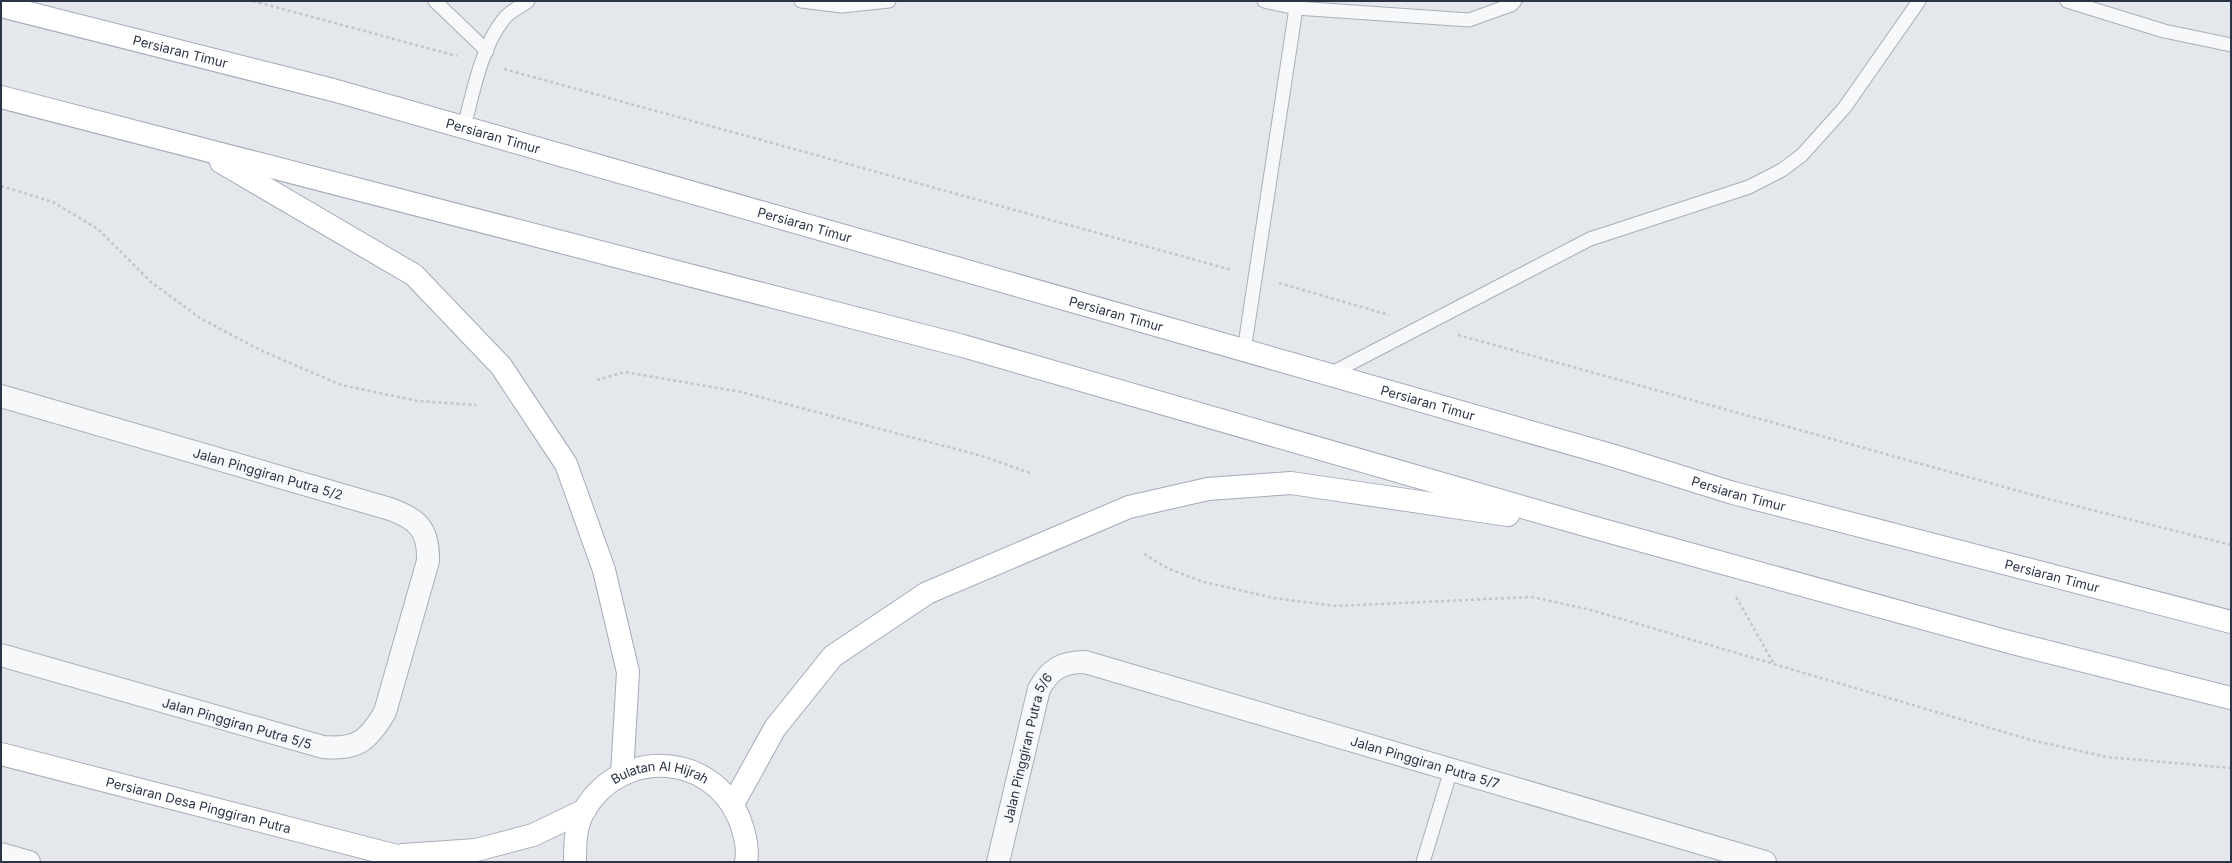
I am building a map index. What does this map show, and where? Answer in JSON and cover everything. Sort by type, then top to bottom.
[{"type":"main road","name":"Persiaran Timur","points":[[1,6],[333,90],[1611,455],[1733,493],[2231,622]]},
{"type":"main road","points":[[1,97],[963,346],[1592,527],[2002,640],[2231,698]]},
{"type":"main road","points":[[198,148],[414,274],[501,366],[566,464],[604,570],[628,672],[622,774]]},
{"type":"main road","points":[[733,804],[775,728],[833,656],[927,593],[1129,507],[1208,488],[1291,483],[1592,527]]},
{"type":"main road","name":"Persiaran Desa Pinggiran Putra","points":[[1,754],[420,862]]},
{"type":"main road","name":"Bulatan Al Hijrah","points":[[575,862],[575,836],[585,810],[600,789],[622,774],[646,766],[671,765],[695,772],[711,782],[733,804],[744,831],[747,861]]},
{"type":"main road","name":"Persiaran Desa Pinggiran Putra","points":[[396,855],[476,850],[533,834],[585,810]]},
{"type":"street","name":"Jalan Pinggiran Putra 5/2","points":[[1,396],[409,515],[421,528],[429,545],[428,561],[407,637]]},
{"type":"street","name":"Jalan Pinggiran Putra 5/5","points":[[1,655],[323,747],[343,749],[362,742],[375,729],[385,712],[407,637]]},
{"type":"street","name":"Jalan Pinggiran Putra 5/6","points":[[998,862],[1039,689],[1046,677],[1056,669],[1069,662],[1085,662]]},
{"type":"street","name":"Jalan Pinggiran Putra 5/7","points":[[1085,662],[1765,862]]},
{"type":"street","points":[[1,854],[29,862]]},
{"type":"lane","points":[[435,1],[487,51]]},
{"type":"lane","points":[[464,127],[481,63],[503,19],[528,1]]},
{"type":"lane","points":[[801,1],[842,6],[889,1]]},
{"type":"lane","points":[[1264,1],[1296,8],[1469,20],[1511,5],[1515,1]]},
{"type":"lane","points":[[1328,375],[1590,240],[1749,187],[1782,170],[1802,155],[1845,107],[1919,1]]},
{"type":"lane","points":[[2068,1],[2164,31],[2231,45]]},
{"type":"lane","points":[[1244,351],[1296,8]]},
{"type":"lane","points":[[1423,862],[1451,770]]},
{"type":"path","points":[[1,186],[53,202],[98,230],[151,282],[200,318],[260,350],[342,385],[418,401],[476,405]]},
{"type":"path","points":[[597,380],[625,372],[741,392],[982,456],[1030,473]]},
{"type":"path","points":[[1144,554],[1169,569],[1204,582],[1274,598],[1336,606],[1532,597],[1591,610],[2031,740],[2107,757],[2231,768]]},
{"type":"path","points":[[1716,561],[1774,664]]}]
